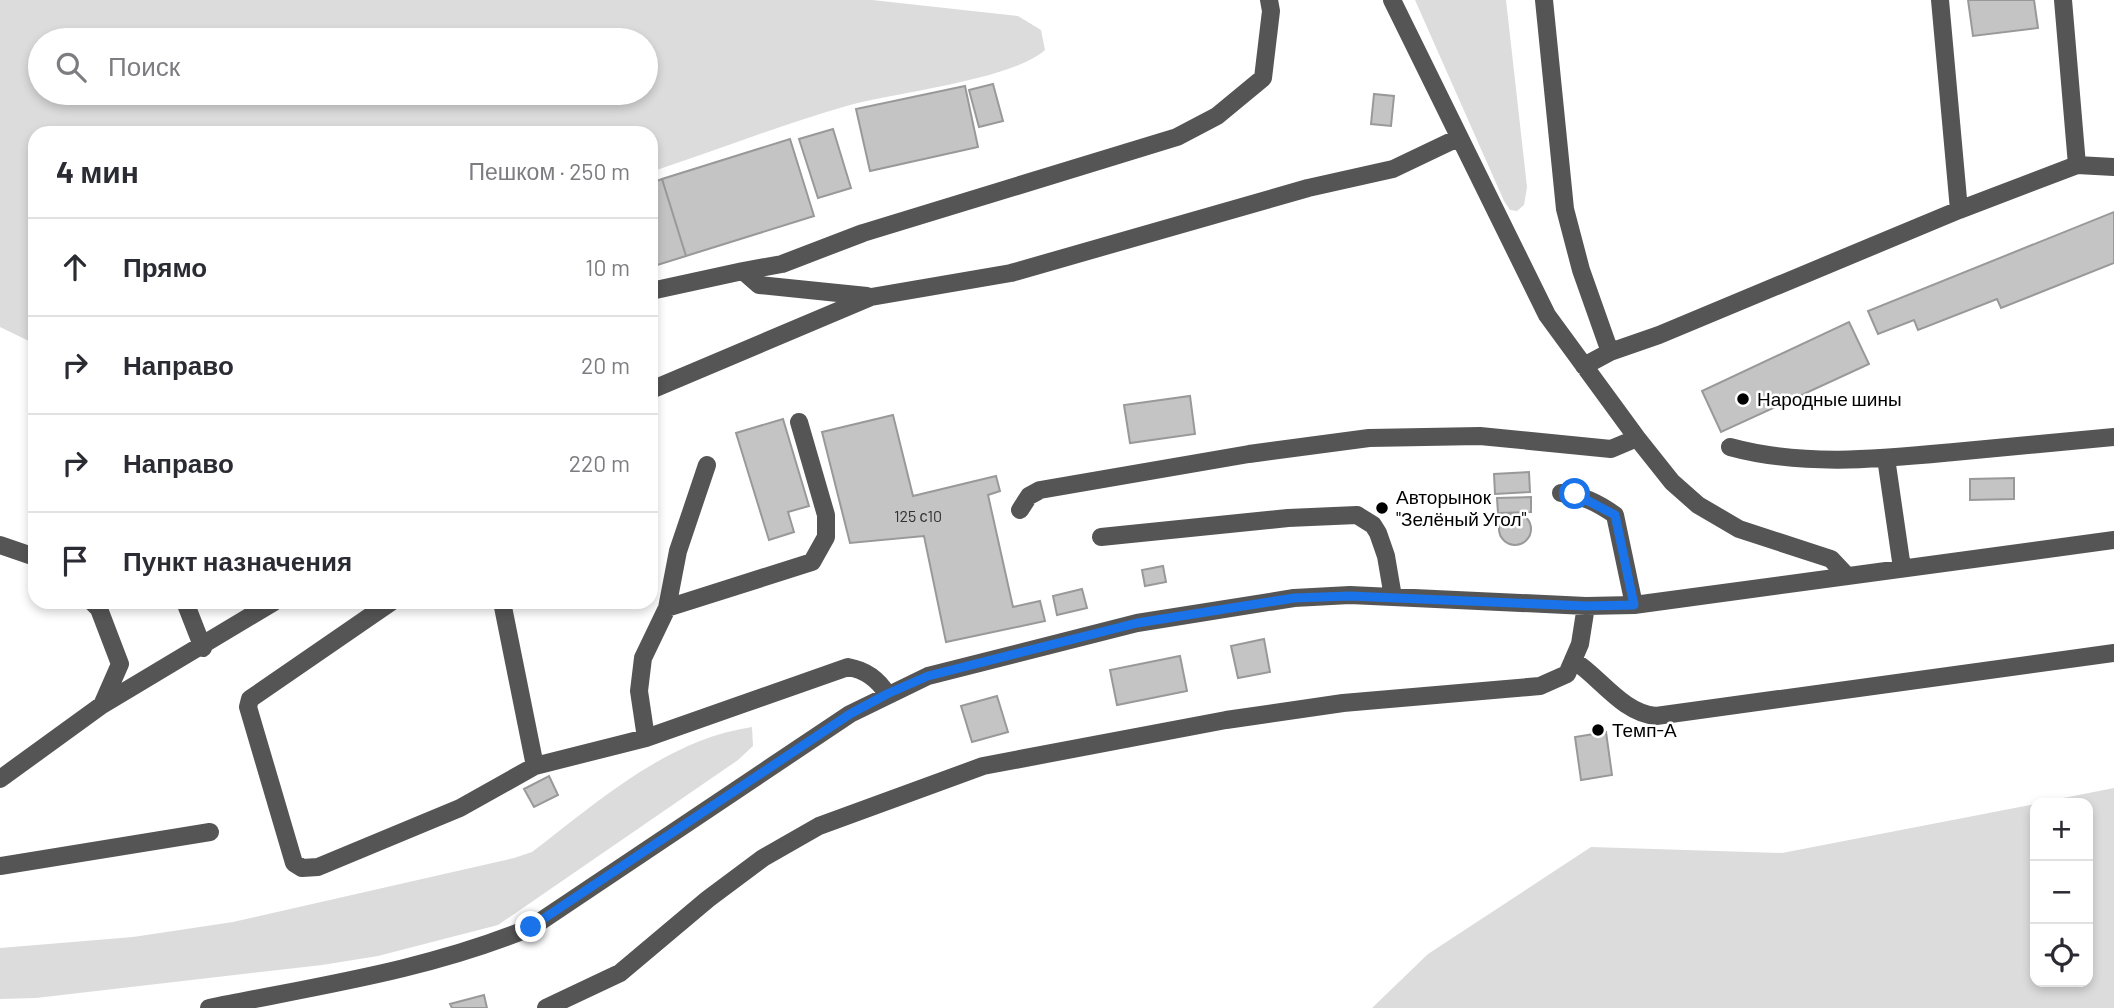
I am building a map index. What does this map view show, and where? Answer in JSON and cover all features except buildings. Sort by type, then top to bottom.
[{"type":"street","points":[[658,289],[782,264],[863,233],[1177,137],[1217,116],[1263,78],[1271,11],[1269,0]]},
{"type":"street","points":[[1392,0],[1547,315],[1637,438],[1672,482],[1698,505],[1739,530],[1830,559],[1847,576]]},
{"type":"street","points":[[1544,0],[1565,209],[1581,270],[1610,352]]},
{"type":"street","points":[[1940,0],[1959,210]]},
{"type":"street","points":[[2063,0],[2077,165]]},
{"type":"street","points":[[658,387],[871,297],[1024,269],[1308,188],[1393,169],[1458,138]]},
{"type":"street","points":[[1584,366],[1610,352],[1671,330],[1959,210],[2077,165],[2114,167]]},
{"type":"street","points":[[743,271],[759,285],[871,297]]},
{"type":"street","points":[[667,608],[812,562],[826,537],[826,515],[799,422]]},
{"type":"street","points":[[1020,510],[1029,496],[1040,490],[1249,454],[1369,438],[1480,436],[1611,449],[1637,438]]},
{"type":"street","points":[[1730,447],[1759,455],[1819,460],[1886,458],[2114,437]]},
{"type":"street","points":[[1886,458],[1902,568]]},
{"type":"street","points":[[646,738],[639,691],[643,658],[667,608],[678,551],[707,464]]},
{"type":"street","points":[[1561,493],[1575,494],[1597,503],[1615,515],[1634,605]]},
{"type":"street","points":[[1101,537],[1288,518],[1357,515],[1373,525],[1378,533],[1386,556],[1393,597]]},
{"type":"street","points":[[209,1008],[402,968],[486,946],[531,927],[792,751],[887,694],[928,676],[1137,623],[1294,598],[1393,597],[1586,606],[1634,605],[2114,540]]},
{"type":"street","points":[[0,545],[28,555]]},
{"type":"street","points":[[546,1008],[620,973],[708,899],[763,858],[819,826],[904,793],[983,766],[1226,720],[1343,703],[1540,686],[1567,674],[1580,644],[1586,606]]},
{"type":"street","points":[[99,609],[120,664],[102,705]]},
{"type":"street","points":[[188,609],[203,648]]},
{"type":"street","points":[[0,779],[102,705],[203,648],[263,609]]},
{"type":"street","points":[[380,609],[250,699],[248,707],[294,863],[302,868],[318,867],[460,808],[535,766],[646,738],[848,667],[859,668],[880,681],[887,694]]},
{"type":"street","points":[[503,609],[535,766]]},
{"type":"street","points":[[1573,660],[1628,706],[1644,715],[1656,716],[2114,653]]},
{"type":"street","points":[[0,866],[210,832]]},
{"type":"shaded area","points":[[0,0],[872,0],[1018,16],[1041,30],[1045,50],[1007,69],[953,84],[850,105],[658,170],[658,126],[28,126],[28,341],[0,327]]},
{"type":"shaded area","points":[[1415,0],[1506,0],[1527,187],[1524,205],[1517,211],[1510,210],[1504,201]]},
{"type":"shaded area","points":[[752,727],[753,746],[738,760],[498,925],[378,956],[322,965],[36,998],[0,999],[0,948],[133,937],[233,922],[514,858],[532,852],[608,793],[662,759],[721,734]]},
{"type":"shaded area","points":[[2114,788],[2114,1008],[1372,1008],[1428,954],[1591,847],[1782,853],[2030,805],[2030,987],[2093,987],[2093,798],[2063,798]]},
{"type":"place","name":"Народные шины","points":[[1743,399]]},
{"type":"place","name":"Авторынок \"Зелёный Угол\"","points":[[1382,508]]},
{"type":"place","name":"Темп-А","points":[[1598,730]]},
{"type":"route","points":[[531,927],[850,714],[904,685],[928,676],[1137,623],[1294,598],[1350,596],[1586,606],[1634,605],[1615,515],[1597,503],[1575,494]]}]
